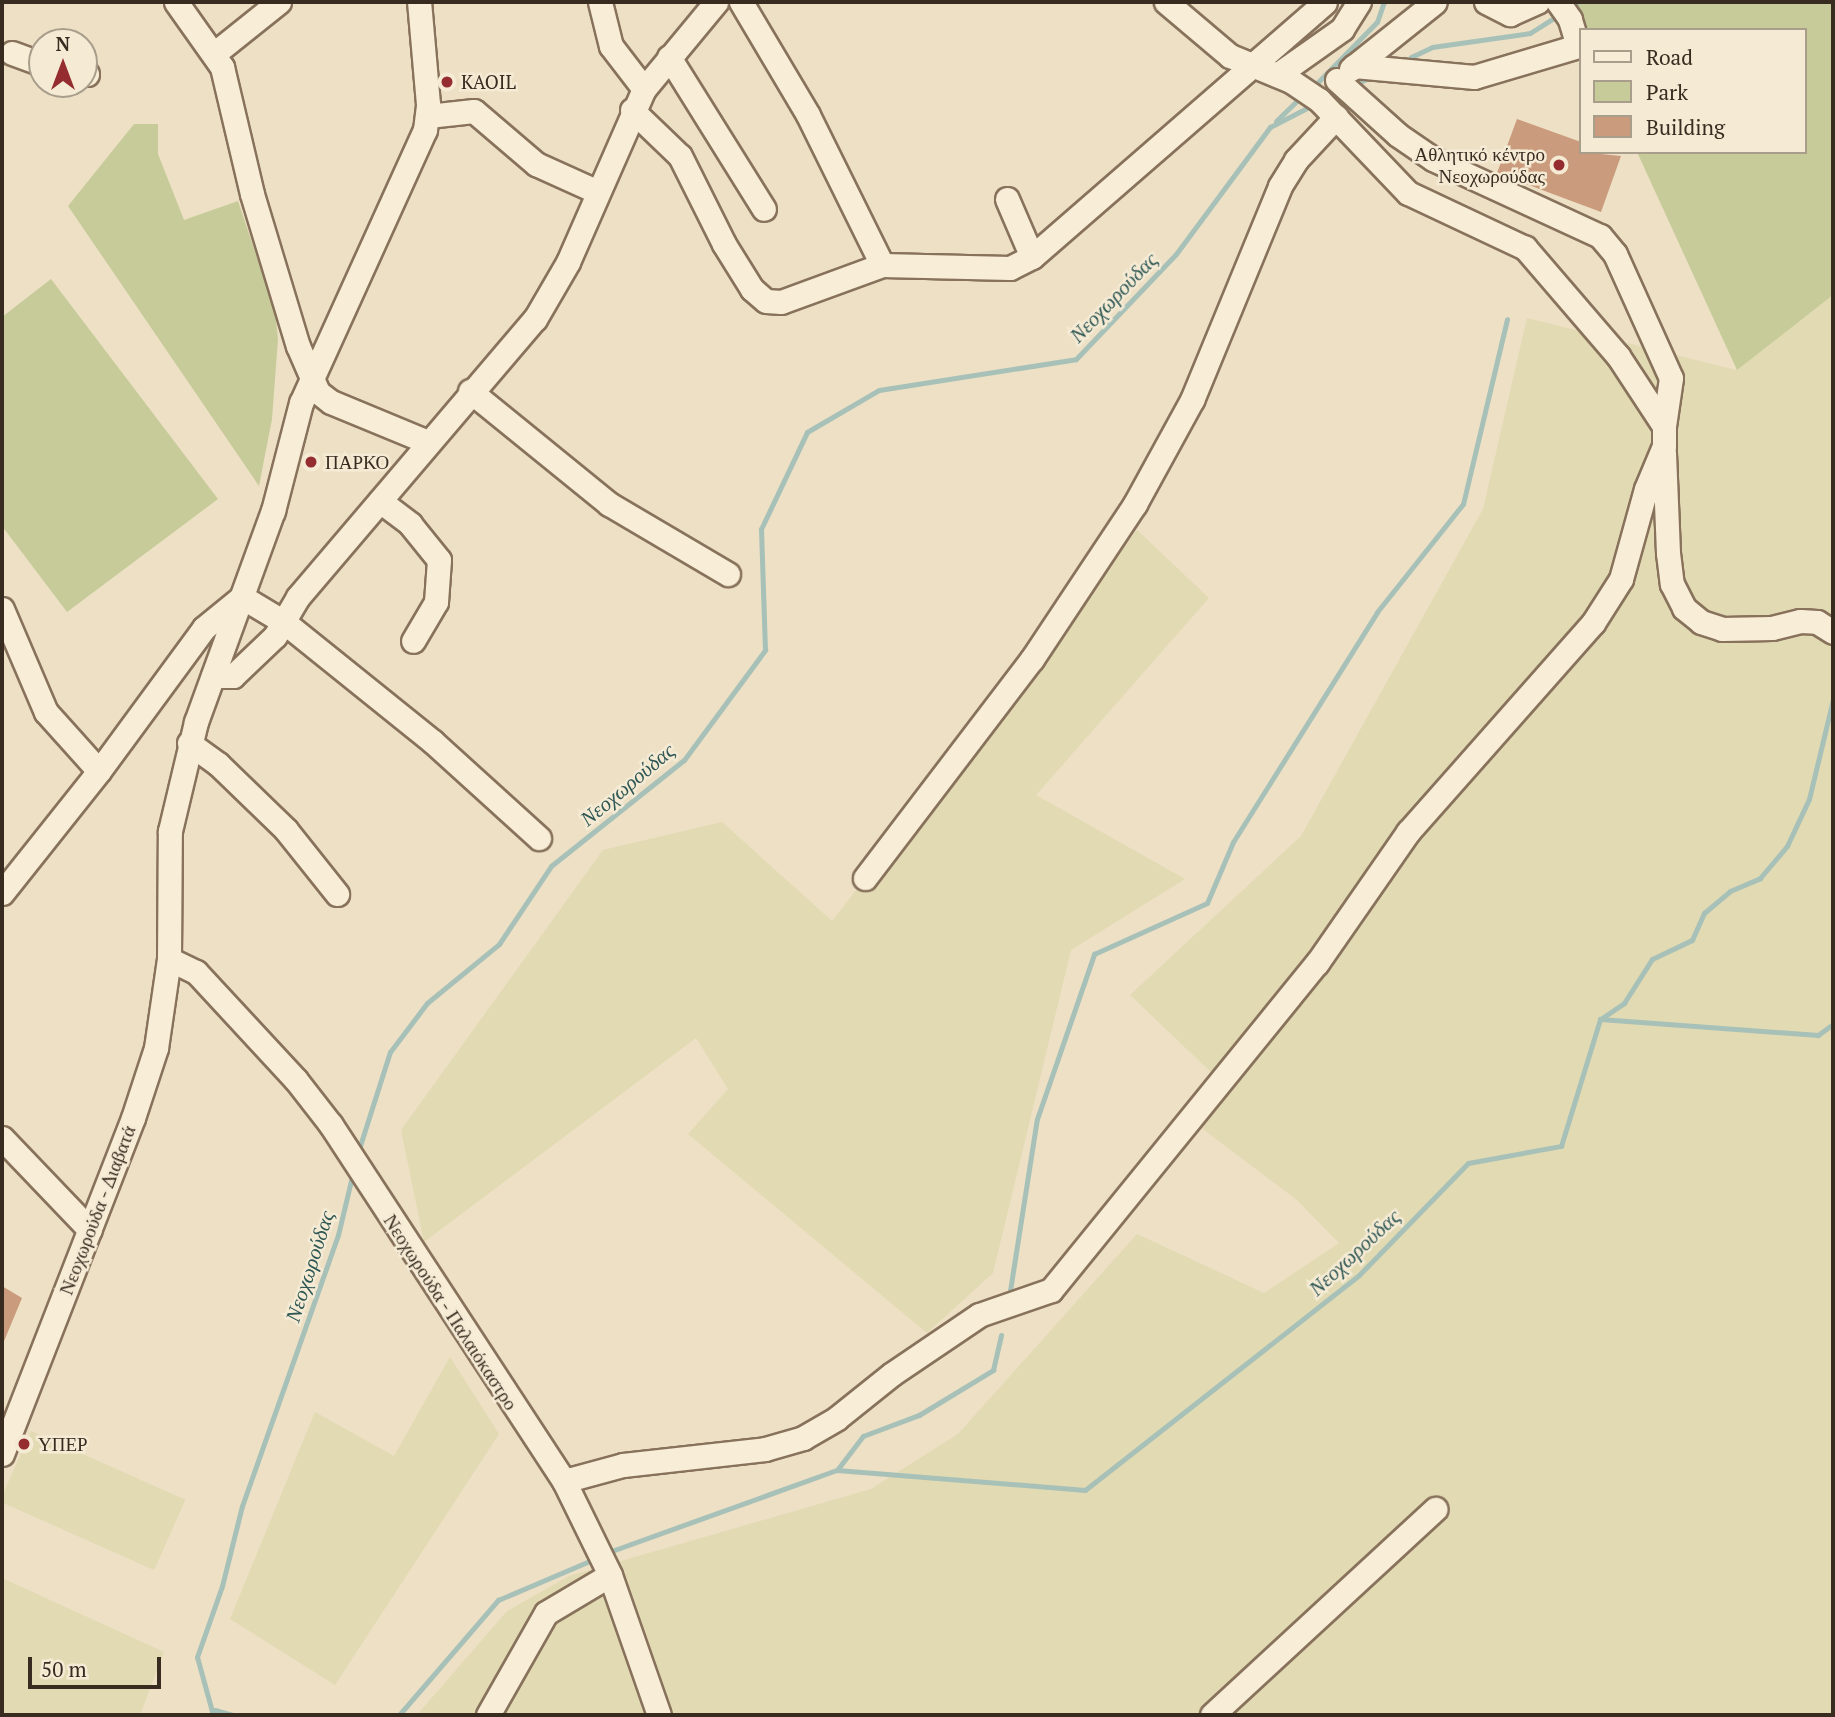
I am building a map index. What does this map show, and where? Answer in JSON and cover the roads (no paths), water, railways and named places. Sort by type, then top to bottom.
[{"type":"street","points":[[176,2],[215,53],[227,84],[252,194],[312,382],[331,402],[428,442]]},
{"type":"street","points":[[215,53],[279,2]]},
{"type":"street","points":[[419,2],[428,116],[474,111],[536,164],[598,192]]},
{"type":"street","points":[[600,2],[611,46],[644,89]]},
{"type":"street","points":[[213,676],[233,676],[284,622],[298,597],[552,293],[632,110],[644,89],[716,2]]},
{"type":"street","points":[[741,2],[808,116],[882,265]]},
{"type":"street","points":[[565,1481],[623,1465],[765,1449],[803,1438],[837,1418],[892,1374],[979,1315],[1051,1290],[1309,973],[1408,832],[1615,596],[1664,436],[1618,356],[1525,248],[1408,193],[1316,97],[1218,47],[1166,2]]},
{"type":"street","points":[[632,110],[680,156],[724,244],[752,289],[766,301],[781,302],[882,265],[998,270],[1018,266],[1031,257],[1249,65],[1325,2]]},
{"type":"street","points":[[1277,75],[1342,29],[1359,2]]},
{"type":"street","points":[[1316,97],[1435,2]]},
{"type":"street","points":[[1486,2],[1510,15],[1537,2]]},
{"type":"street","points":[[1346,73],[1474,77],[1578,46],[1570,19],[1558,2]]},
{"type":"street","points":[[5,55],[28,61]]},
{"type":"street","points":[[669,57],[764,209]]},
{"type":"street","points":[[1346,73],[1398,135],[1433,159],[1600,236],[1615,254],[1671,378],[1664,436],[1668,553],[1672,584],[1684,608],[1701,622],[1721,629],[1772,628],[1800,621],[1817,622],[1833,632]]},
{"type":"street","name":"Νεοχωρούδα - Διαβατά","points":[[2,1454],[150,1068],[169,959],[170,831],[189,743],[284,477],[298,413],[401,190],[428,116]]},
{"type":"street","points":[[865,878],[1040,649],[1135,504],[1192,400],[1280,186],[1296,160],[1336,117]]},
{"type":"street","points":[[1007,199],[1031,257]]},
{"type":"street","points":[[470,391],[609,504],[728,574]]},
{"type":"street","points":[[380,501],[411,524],[439,560],[436,602],[413,641]]},
{"type":"street","points":[[2,893],[99,771],[204,628],[242,597],[284,622],[433,742],[539,838]]},
{"type":"street","points":[[2,610],[46,712],[99,771]]},
{"type":"street","points":[[189,743],[218,764],[286,830],[337,894]]},
{"type":"street","name":"Νεοχωρούδα - Παλαιόκαστρο","points":[[169,959],[195,972],[296,1080],[331,1125],[565,1481],[610,1575],[659,1715]]},
{"type":"street","points":[[2,1138],[90,1230]]},
{"type":"street","points":[[1212,1715],[1435,1509]]},
{"type":"street","points":[[488,1715],[546,1613],[610,1575]]},
{"type":"waterway","points":[[1318,82],[1377,22],[1384,2]]},
{"type":"waterway","name":"Νεοχωρούδας","points":[[1411,57],[1432,47],[1530,33],[1552,19]]},
{"type":"waterway","name":"Νεοχωρούδας","points":[[1362,81],[1370,77]]},
{"type":"waterway","points":[[1276,121],[1296,102]]},
{"type":"waterway","name":"Νεοχωρούδας","points":[[358,1152],[390,1052],[427,1003],[499,944],[551,866],[684,760],[765,650],[761,529],[807,432],[879,390],[1076,359],[1176,254],[1270,127],[1307,108]]},
{"type":"waterway","name":"Νεοχωρούδας","points":[[1009,1297],[1037,1119],[1094,954],[1207,903],[1233,842],[1377,612],[1463,504],[1507,319]]},
{"type":"waterway","points":[[1602,1018],[1624,1003],[1652,959],[1692,940],[1704,913],[1730,891],[1760,878],[1787,846],[1809,799],[1833,699]]},
{"type":"waterway","name":"Νεοχωρούδας","points":[[606,1553],[837,1470],[1085,1490],[1359,1275],[1468,1163],[1561,1146],[1600,1019],[1818,1035],[1833,1024]]},
{"type":"waterway","name":"Νεοχωρούδας","points":[[213,1715],[197,1657],[222,1586],[242,1506],[338,1235],[353,1172]]},
{"type":"waterway","name":"Νεοχωρούδας","points":[[837,1470],[863,1436],[919,1415],[993,1370],[1001,1335]]},
{"type":"waterway","name":"Νεοχωρούδας","points":[[399,1715],[498,1600],[594,1559]]},
{"type":"waterway","name":"Νεοχωρούδας","points":[[215,1710],[233,1715]]},
{"type":"place","name":"KAOIL","points":[[447,82]]},
{"type":"place","name":"Αθλητικό κέντρο Νεοχωρούδας","points":[[1559,165]]},
{"type":"place","name":"ΠΑΡΚΟ","points":[[311,462]]},
{"type":"place","name":"ΥΠΕΡ","points":[[24,1444]]}]
